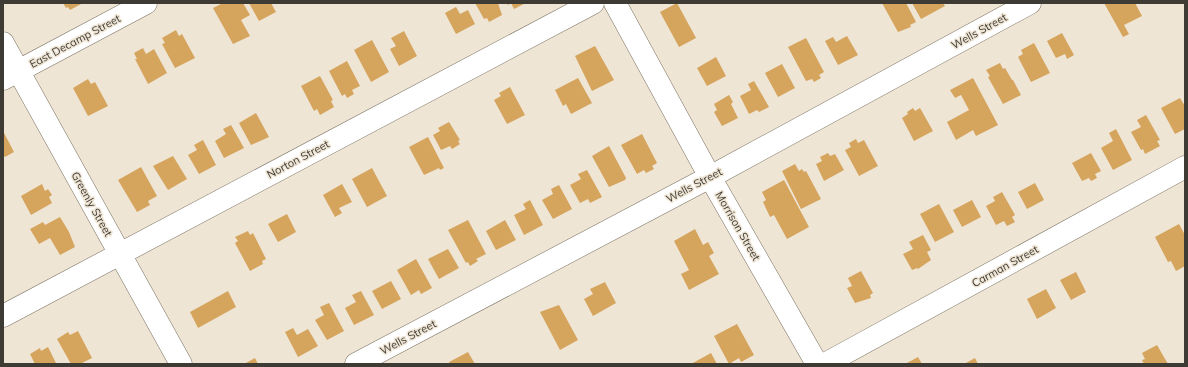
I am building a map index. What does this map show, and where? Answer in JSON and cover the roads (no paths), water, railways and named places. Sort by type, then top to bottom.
[{"type":"street","name":"East Decamp Street","points":[[11,75],[146,3]]},
{"type":"street","name":"Norton Street","points":[[3,316],[119,253],[593,3]]},
{"type":"street","name":"Morrison Street","points":[[615,3],[710,177],[817,364]]},
{"type":"street","name":"Wells Street","points":[[356,364],[710,177],[1030,3]]},
{"type":"street","name":"Greenly Street","points":[[3,43],[11,75],[119,253],[181,364]]},
{"type":"street","name":"Carman Street","points":[[825,364],[1185,167]]}]
